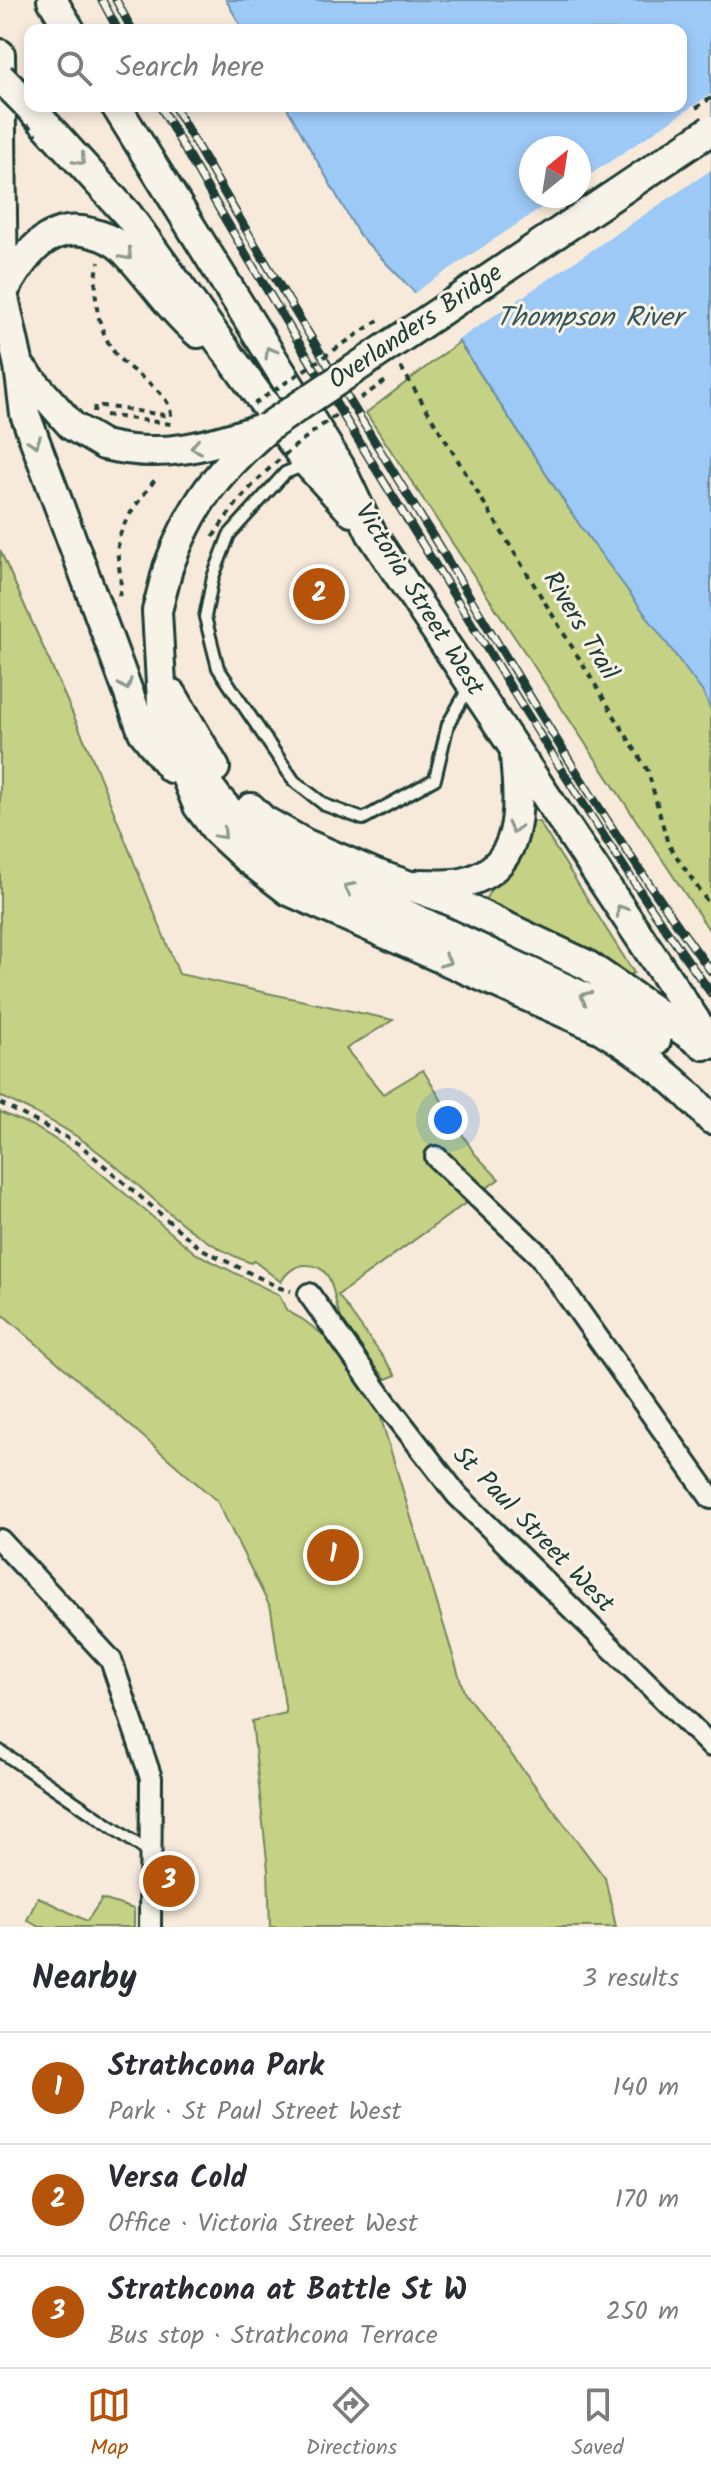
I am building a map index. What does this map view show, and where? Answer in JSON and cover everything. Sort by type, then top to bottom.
[{"type":"main road","points":[[52,0],[66,24]]},
{"type":"main road","points":[[0,54],[3,293],[19,366],[25,414],[143,732],[217,831],[289,891],[601,1029],[643,1054],[688,1092],[711,1119]]},
{"type":"main road","points":[[0,77],[24,101]]},
{"type":"main road","points":[[34,112],[128,215],[308,464],[371,533]]},
{"type":"main road","name":"Victoria Street West","points":[[120,112],[340,467],[371,533],[711,1047]]},
{"type":"main road","name":"Overlanders Bridge","points":[[158,660],[157,611],[168,568],[183,528],[216,476],[271,425],[711,130]]},
{"type":"main road","points":[[3,293],[22,260],[40,241],[83,230],[104,236],[122,248],[175,314],[237,366]]},
{"type":"main road","points":[[19,366],[72,426],[104,445],[132,452],[164,453],[224,440],[271,425]]},
{"type":"main road","points":[[158,660],[163,721],[198,806]]},
{"type":"main road","points":[[158,660],[196,764],[222,803],[254,836],[299,865],[599,1004],[654,1039],[711,1091]]},
{"type":"main road","points":[[172,694],[208,758],[236,794],[263,820],[304,843],[376,874],[410,884],[587,965],[711,1047]]},
{"type":"main road","points":[[410,884],[465,882],[494,868],[507,852],[516,829],[518,801],[514,751]]},
{"type":"street","points":[[436,1157],[539,1255],[711,1498]]},
{"type":"street","name":"St Paul Street West","points":[[309,1294],[389,1407],[457,1495],[711,1746]]},
{"type":"street","points":[[0,1540],[111,1660],[151,1778],[150,1927]]},
{"type":"lane","points":[[340,467],[308,464],[285,473],[229,535],[213,577],[205,617],[218,668],[294,781],[325,805],[363,819],[435,779],[448,724],[471,685]]},
{"type":"lane","points":[[0,1751],[150,1853]]},
{"type":"path","points":[[104,236],[95,288],[105,336],[125,364],[169,402],[171,416],[95,405],[94,414],[173,424]]},
{"type":"path","points":[[249,407],[394,310]]},
{"type":"path","name":"Rivers Trail","points":[[213,537],[234,504],[272,464],[402,369],[648,771],[668,844],[711,907]]},
{"type":"path","points":[[118,544],[126,523],[156,478]]},
{"type":"path","points":[[0,1103],[79,1144],[200,1248],[280,1288],[309,1294]]},
{"type":"green space","points":[[459,342],[581,527],[705,694],[711,710],[711,933],[366,413]]},
{"type":"green space","points":[[0,550],[91,755],[179,974],[393,1020],[346,1049],[383,1094],[423,1070],[474,1153],[499,1179],[338,1295],[396,1375],[386,1379],[350,1334],[323,1270],[316,1266],[298,1266],[281,1282],[254,1261],[251,1263],[228,1253],[188,1228],[74,1135],[0,1096]]},
{"type":"green space","points":[[533,821],[539,822],[634,973],[627,976],[482,905],[493,886],[523,854]]},
{"type":"green space","points":[[0,1112],[33,1126],[76,1152],[195,1253],[279,1295],[287,1311],[338,1346],[372,1389],[464,1692],[605,1878],[616,1927],[270,1927],[268,1870],[252,1721],[286,1713],[271,1609],[217,1501],[0,1312]]},
{"type":"green space","points":[[38,1897],[87,1921],[102,1899],[134,1909],[134,1927],[39,1927],[27,1920]]},
{"type":"water","name":"Thompson River","points":[[226,0],[711,0],[711,710],[704,694],[581,527],[452,331],[359,235],[289,112],[687,112],[687,24],[240,24]]},
{"type":"pier","points":[[711,94],[711,170],[455,342],[411,295],[541,208],[591,208],[591,174]]},
{"type":"railway","points":[[102,0],[115,24]]},
{"type":"railway","points":[[116,0],[129,24]]},
{"type":"railway","points":[[163,112],[310,361],[554,758],[711,993]]},
{"type":"railway","points":[[178,112],[273,275],[572,765],[639,869],[711,971]]},
{"type":"place","name":"Versa Cold","points":[[319,594]]},
{"type":"place","name":"Strathcona Park","points":[[333,1555]]},
{"type":"place","name":"Strathcona at Battle St W","points":[[169,1881]]}]
